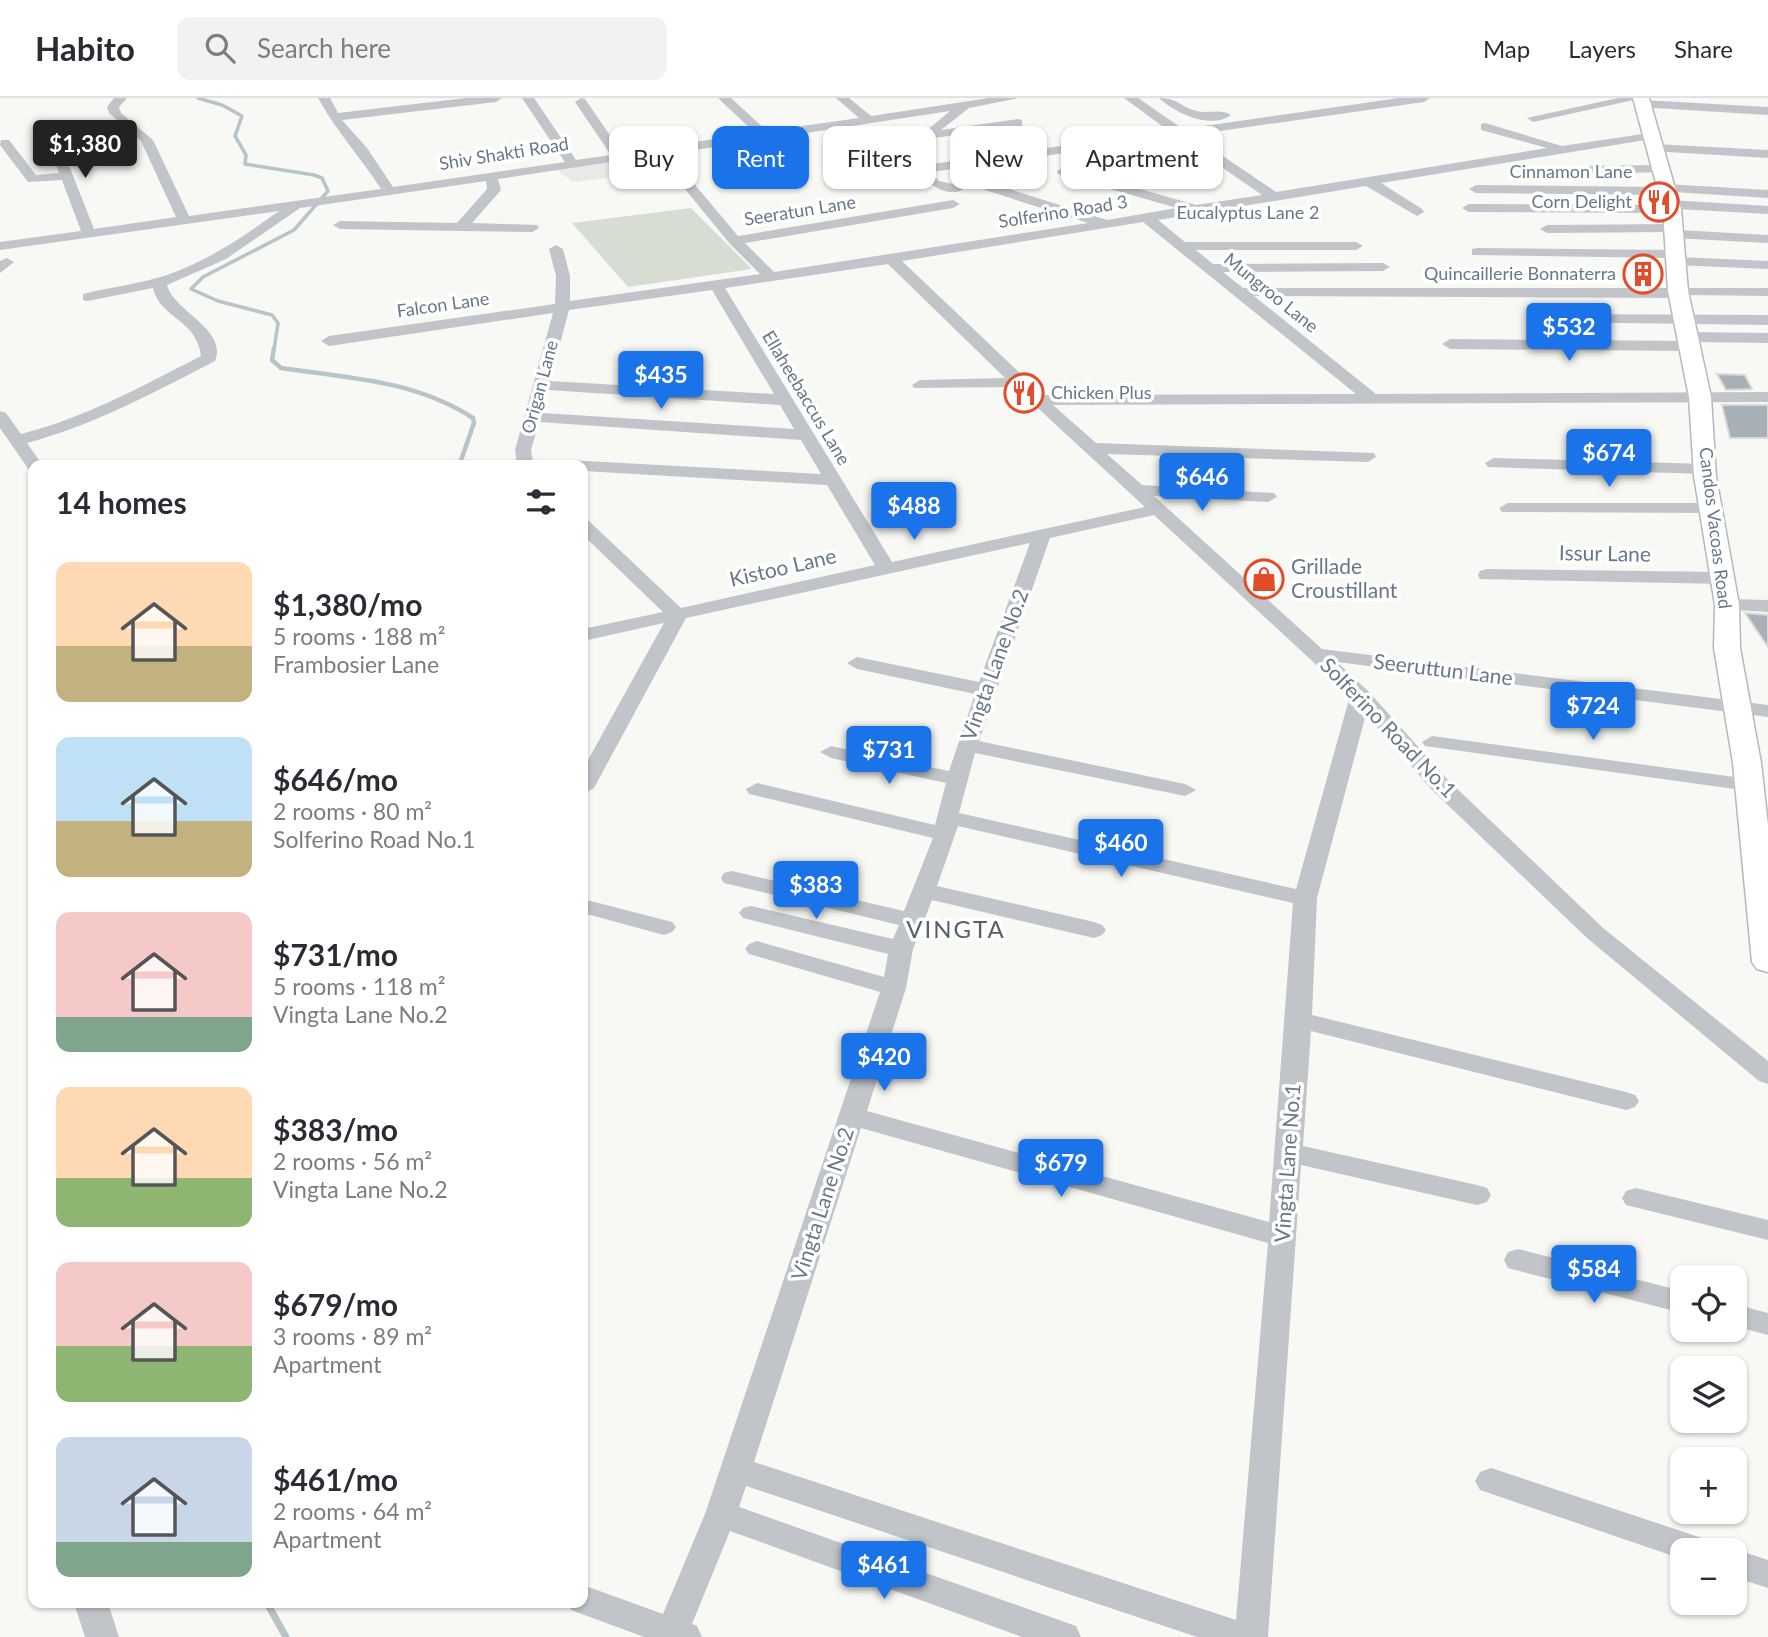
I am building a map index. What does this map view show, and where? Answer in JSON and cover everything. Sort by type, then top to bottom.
[{"type":"main road","name":"Candos Vacoas Road","points":[[1640,100],[1669,220],[1700,397],[1710,508],[1727,605],[1727,648],[1761,849],[1768,962]]},
{"type":"street","points":[[121,98],[114,112],[126,126],[146,137],[184,220]]},
{"type":"street","points":[[324,98],[337,122],[363,151],[389,192]]},
{"type":"street","points":[[336,117],[496,98]]},
{"type":"street","points":[[528,98],[572,163]]},
{"type":"street","points":[[724,98],[754,126]]},
{"type":"street","points":[[842,98],[869,120]]},
{"type":"street","name":"Shiv Shakti Road","points":[[809,129],[1007,98]]},
{"type":"street","points":[[1130,98],[1169,126]]},
{"type":"street","points":[[1165,98],[1188,113],[1220,114],[1244,124]]},
{"type":"street","points":[[1223,127],[1424,98]]},
{"type":"street","points":[[1533,118],[1640,100],[1768,111]]},
{"type":"street","points":[[581,102],[609,143]]},
{"type":"street","points":[[936,128],[972,104]]},
{"type":"street","points":[[936,134],[1018,123]]},
{"type":"street","points":[[1485,127],[1561,149]]},
{"type":"street","points":[[53,138],[88,232]]},
{"type":"street","points":[[5,143],[33,179],[65,176]]},
{"type":"street","name":"Solferino Road 3","points":[[562,309],[1147,218],[1561,149],[1669,220]]},
{"type":"street","points":[[936,168],[1061,150]]},
{"type":"street","points":[[1512,281],[1669,220],[1768,154]]},
{"type":"street","name":"Shiv Shakti Road","points":[[0,246],[389,192],[609,157]]},
{"type":"street","points":[[1223,162],[1273,196]]},
{"type":"street","points":[[1582,170],[1669,220],[1768,265]]},
{"type":"street","points":[[461,227],[494,190],[491,176]]},
{"type":"street","points":[[1368,181],[1417,212]]},
{"type":"street","points":[[692,189],[770,276]]},
{"type":"street","points":[[995,189],[1106,224]]},
{"type":"street","points":[[1124,189],[1196,210]]},
{"type":"street","name":"Cinnamon Lane","points":[[1476,189],[1669,220]]},
{"type":"street","points":[[1478,252],[1669,220],[1768,194]]},
{"type":"street","points":[[88,297],[159,282],[189,271],[246,240],[306,202]]},
{"type":"street","name":"Seeratun Lane","points":[[736,241],[953,204]]},
{"type":"street","points":[[1469,208],[1669,220],[1768,239]]},
{"type":"street","points":[[1547,229],[1768,210]]},
{"type":"street","name":"Mungroo Lane","points":[[1147,218],[1371,398]]},
{"type":"street","points":[[1239,292],[1669,220],[1768,292]]},
{"type":"street","points":[[340,225],[532,228]]},
{"type":"street","name":"Eucalyptus Lane 2","points":[[1164,232],[1333,232]]},
{"type":"street","points":[[1182,246],[1356,246]]},
{"type":"street","points":[[556,250],[563,276],[562,309]]},
{"type":"street","name":"Solferino Road No.1","points":[[891,259],[1019,382],[1042,400],[1362,695],[1440,785],[1595,933],[1768,1075]]},
{"type":"street","points":[[1209,268],[1383,267]]},
{"type":"street","points":[[0,450],[110,409],[209,358],[207,342],[195,324],[163,299],[159,282]]},
{"type":"street","name":"Ellaheebaccus Lane","points":[[715,284],[886,568]]},
{"type":"street","name":"Falcon Lane","points":[[329,341],[562,309]]},
{"type":"street","name":"Origan Lane","points":[[525,460],[523,450],[562,309]]},
{"type":"street","points":[[1550,319],[1688,338],[1768,354]]},
{"type":"street","points":[[1688,338],[1768,320]]},
{"type":"street","points":[[1450,344],[1768,338]]},
{"type":"street","points":[[920,386],[1019,382]]},
{"type":"street","points":[[539,385],[785,400]]},
{"type":"street","points":[[1042,400],[1768,397]]},
{"type":"street","points":[[0,416],[31,460]]},
{"type":"street","points":[[532,417],[806,435]]},
{"type":"street","points":[[1093,448],[1368,457]]},
{"type":"street","points":[[1494,463],[1706,469]]},
{"type":"street","points":[[588,466],[833,480]]},
{"type":"street","points":[[1138,490],[1268,497]]},
{"type":"street","points":[[1508,508],[1710,508]]},
{"type":"street","name":"Kistoo Lane","points":[[588,634],[1158,509]]},
{"type":"street","points":[[588,530],[678,615],[588,779]]},
{"type":"street","name":"Vingta Lane No.2","points":[[679,1634],[894,988],[901,948],[947,826],[967,745],[1042,534]]},
{"type":"street","name":"Issur Lane","points":[[1487,575],[1723,578]]},
{"type":"street","points":[[1727,605],[1768,606]]},
{"type":"street","name":"Seeruttun Lane","points":[[1317,654],[1768,711]]},
{"type":"street","points":[[857,663],[987,690]]},
{"type":"street","name":"Vingta Lane No.1","points":[[1251,1637],[1299,1020],[1305,898],[1362,695]]},
{"type":"street","points":[[1432,742],[1749,785]]},
{"type":"street","points":[[967,745],[1185,790]]},
{"type":"street","points":[[831,752],[957,779]]},
{"type":"street","points":[[757,789],[1305,898]]},
{"type":"street","points":[[732,878],[911,920]]},
{"type":"street","points":[[922,890],[1094,930]]},
{"type":"street","points":[[588,907],[664,927]]},
{"type":"street","points":[[751,913],[901,948]]},
{"type":"street","points":[[757,949],[894,988]]},
{"type":"street","points":[[1299,1020],[1626,1101]]},
{"type":"street","points":[[852,1116],[1282,1236]]},
{"type":"street","points":[[1289,1153],[1477,1195]]},
{"type":"street","points":[[1636,1198],[1768,1230]]},
{"type":"street","points":[[1518,1260],[1670,1299]]},
{"type":"street","points":[[1747,1318],[1768,1324]]},
{"type":"street","points":[[736,1469],[1242,1637]]},
{"type":"street","points":[[1491,1481],[1670,1541]]},
{"type":"street","points":[[721,1514],[1064,1637]]},
{"type":"street","points":[[1747,1567],[1768,1574]]},
{"type":"street","points":[[588,1602],[679,1634]]},
{"type":"street","points":[[93,1608],[102,1637]]},
{"type":"shaded area","points":[[609,160],[609,178],[573,182],[555,168]]},
{"type":"shaded area","points":[[691,208],[752,269],[628,287],[572,223]]},
{"type":"building","points":[[1717,374],[1745,375],[1752,389],[1726,390]]},
{"type":"building","points":[[1722,405],[1768,405],[1768,438],[1730,438]]},
{"type":"building","points":[[1745,613],[1768,615],[1768,647]]},
{"type":"waterway","points":[[198,98],[222,105],[242,116],[235,136],[246,155],[245,164],[314,175],[322,178],[328,191],[294,230],[203,277],[191,289],[218,301],[272,315],[278,323],[274,350]]},
{"type":"waterway","points":[[274,348],[272,360],[281,368],[356,378],[404,388],[451,405],[473,418],[474,423],[461,460]]},
{"type":"waterway","points":[[270,1608],[286,1637]]},
{"type":"place","name":"Corn Delight","points":[[1659,202]]},
{"type":"place","name":"Quincaillerie Bonnaterra","points":[[1643,274]]},
{"type":"place","name":"Chicken Plus","points":[[1024,393]]},
{"type":"place","name":"Grillade Croustillant","points":[[1264,579]]},
{"type":"district","name":"VINGTA","points":[[956,930]]}]
